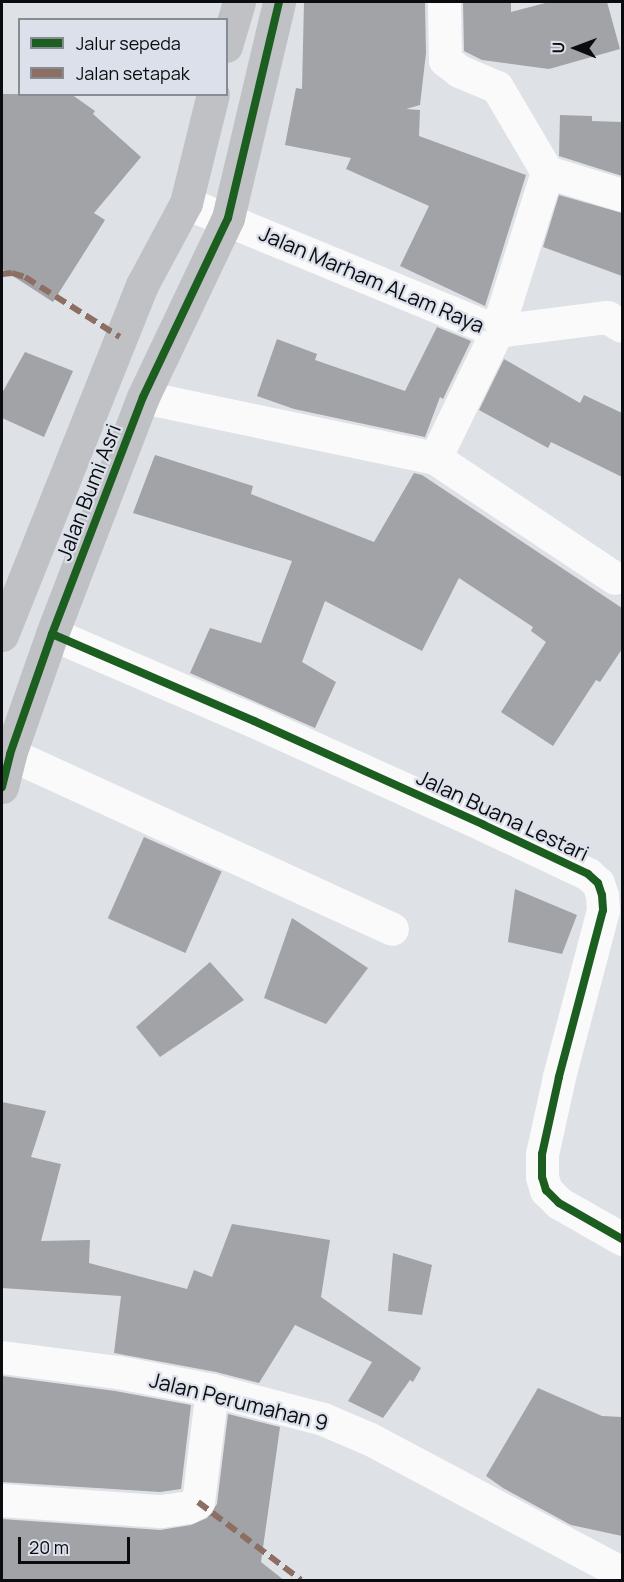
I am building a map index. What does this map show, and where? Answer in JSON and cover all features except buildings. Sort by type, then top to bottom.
[{"type":"street","points":[[228,39],[238,2]]},
{"type":"street","name":"Jalan Bumi Asri","points":[[2,788],[10,754],[52,634],[143,397],[228,218],[279,2]]},
{"type":"street","points":[[444,2],[445,60],[459,71],[497,87],[547,172],[622,195]]},
{"type":"street","name":"Jalan Bumi Asri","points":[[2,636],[137,296],[186,203],[213,96]]},
{"type":"street","points":[[435,458],[497,331],[547,172]]},
{"type":"street","name":"Jalan Marham ALam Raya","points":[[186,203],[228,218],[497,331],[607,317],[622,326]]},
{"type":"street","points":[[143,397],[435,458],[615,578]]},
{"type":"street","name":"Jalan Buana Lestari","points":[[52,634],[254,721],[484,825],[588,874],[598,883],[603,910],[557,1088],[542,1154],[542,1177],[546,1190],[559,1203],[622,1239]]},
{"type":"street","points":[[10,754],[392,929]]},
{"type":"street","name":"Jalan Perumahan 9","points":[[2,1357],[118,1372],[212,1390],[322,1419],[370,1439],[622,1574]]},
{"type":"street","points":[[2,1500],[160,1511],[189,1507],[198,1502],[212,1390]]},
{"type":"marked path","points":[[2,274],[12,273],[25,277],[120,337]]},
{"type":"marked path","points":[[198,1502],[301,1580]]},
{"type":"cycle path","points":[[2,787],[10,754],[52,634],[143,397],[228,218],[279,2]]},
{"type":"cycle path","points":[[52,634],[254,721],[484,825],[588,874],[598,883],[603,910],[559,1077],[542,1154],[542,1177],[546,1190],[559,1203],[622,1239]]}]
